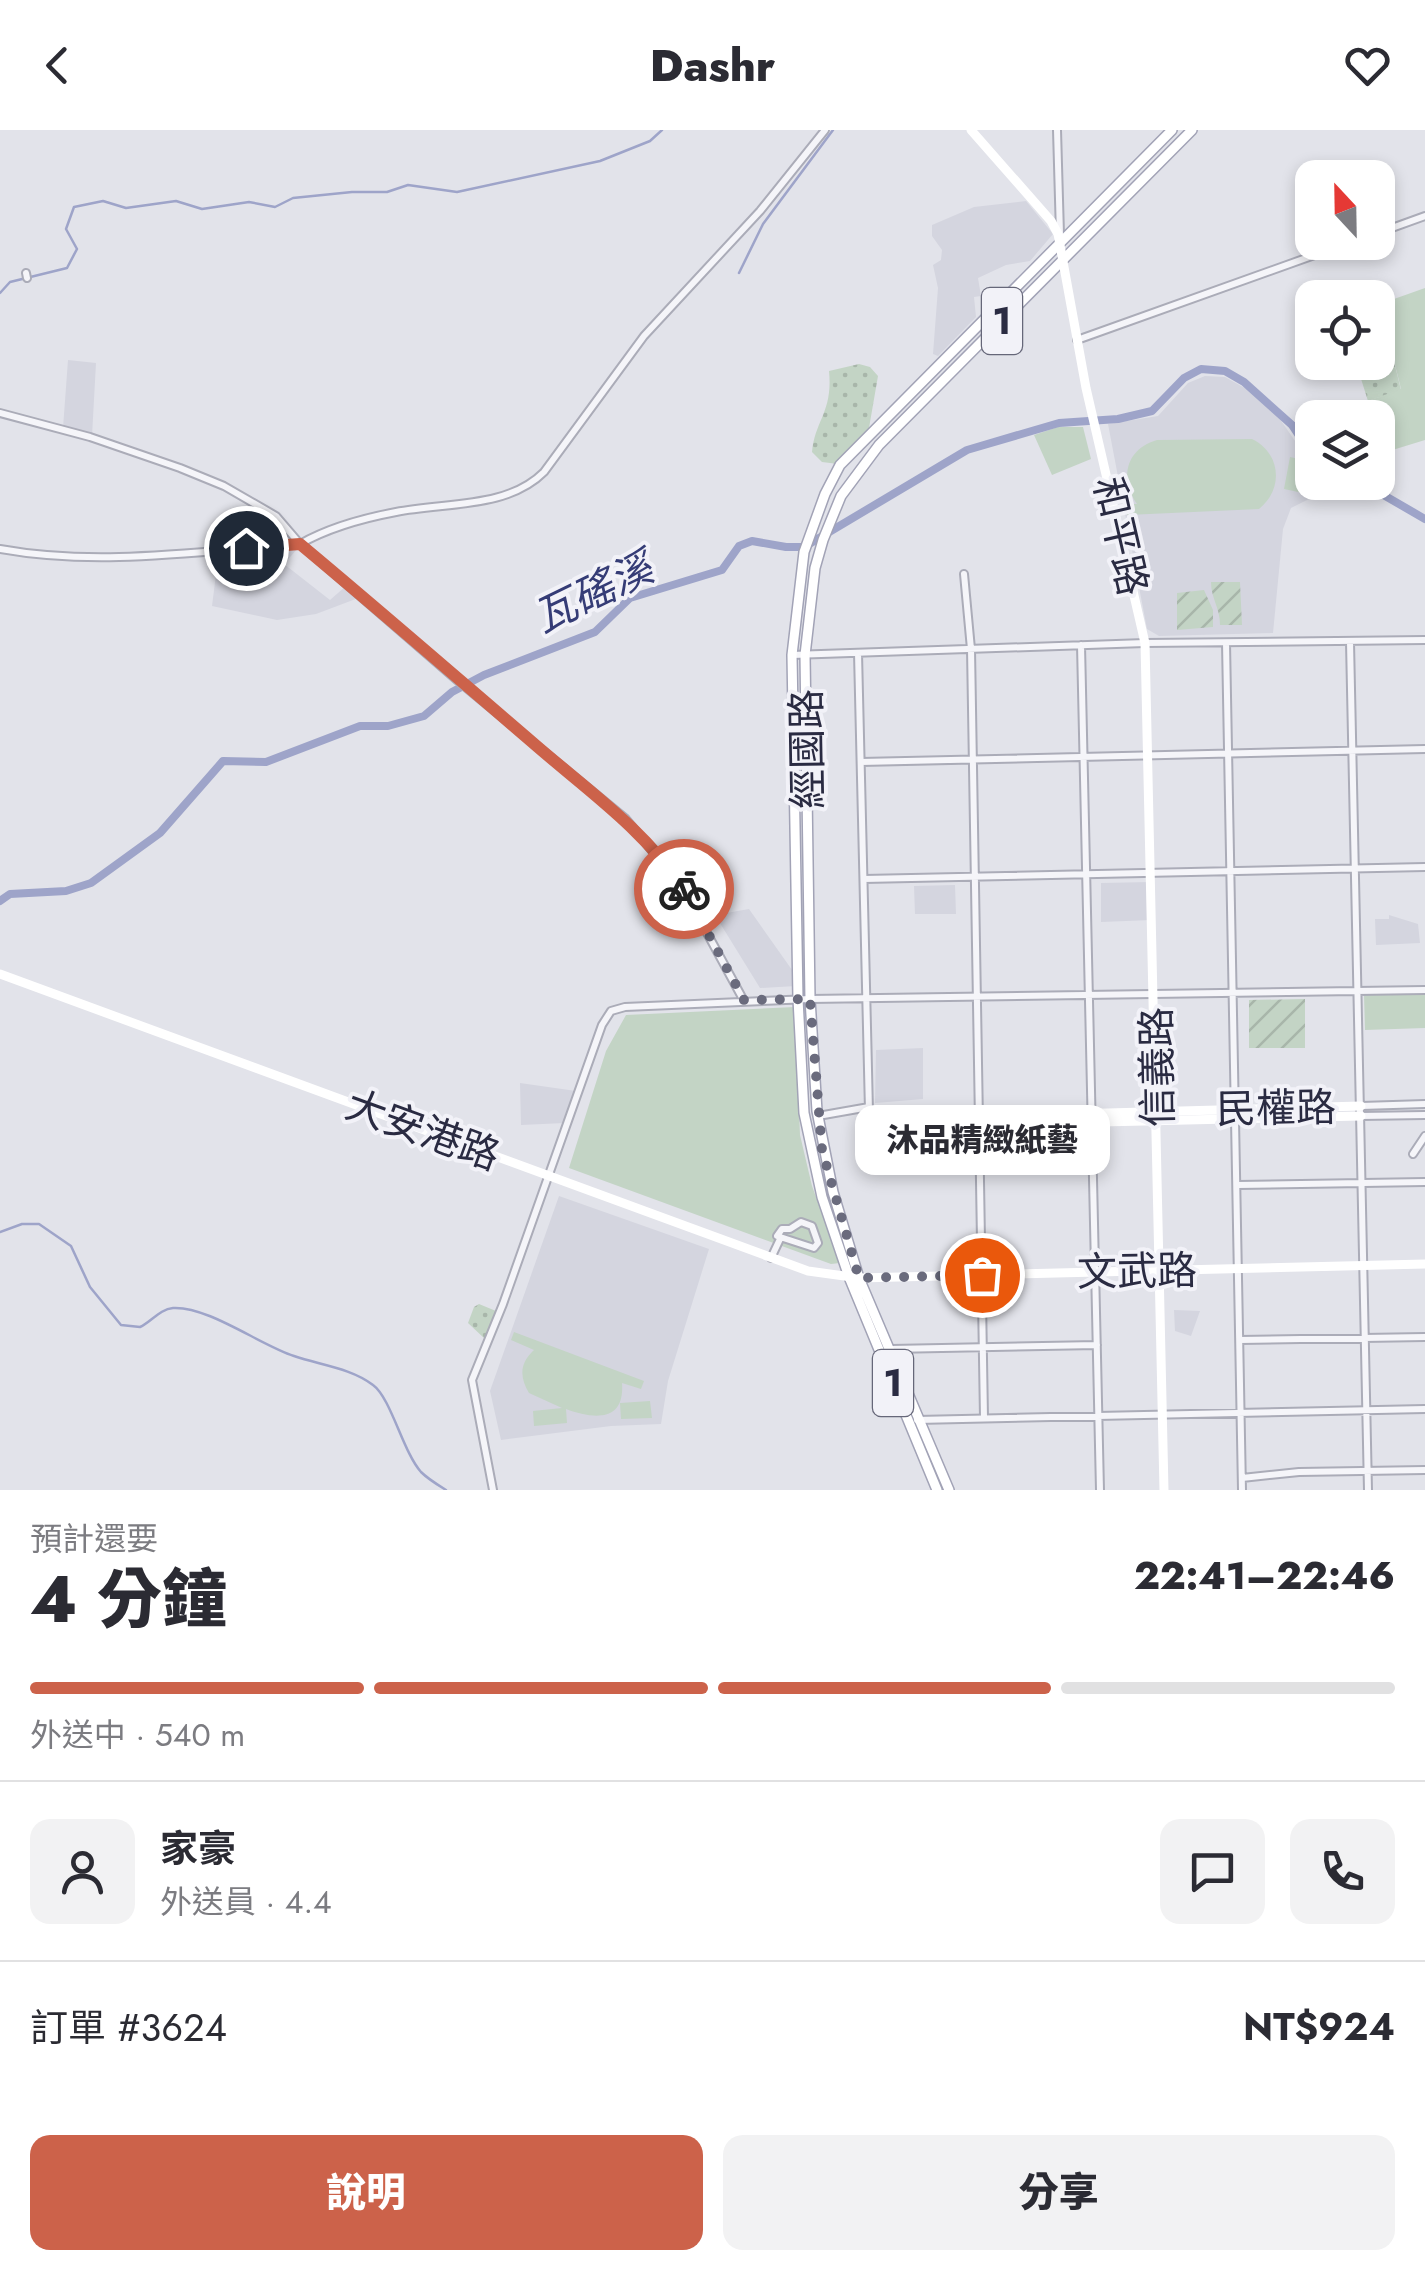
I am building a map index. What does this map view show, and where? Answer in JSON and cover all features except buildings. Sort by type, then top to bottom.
[{"type":"main road","points":[[971,130],[1051,222],[1060,245],[1077,340]]},
{"type":"main road","name":"經國路","points":[[949,1490],[915,1422],[854,1278],[811,1156],[804,1113],[798,999],[792,655],[804,552],[808,534],[840,465],[1172,130]]},
{"type":"main road","name":"經國路","points":[[937,1490],[891,1349],[854,1278],[818,1116],[810,999],[805,656],[815,568],[840,496],[879,445],[1192,130]]},
{"type":"main road","name":"和平路","points":[[1077,340],[1145,643]]},
{"type":"main road","name":"信義路","points":[[1145,643],[1164,1490]]},
{"type":"main road","name":"大安港路","points":[[0,974],[771,1258],[808,1271],[854,1278]]},
{"type":"main road","name":"民權路","points":[[887,1123],[1361,1111]]},
{"type":"main road","name":"文武路","points":[[854,1278],[1425,1264]]},
{"type":"street","points":[[0,548],[62,556],[149,557],[300,544],[318,534],[397,512],[510,494],[530,487],[644,336],[760,212],[825,130]]},
{"type":"street","points":[[1057,130],[1060,245]]},
{"type":"street","points":[[1395,227],[1425,216]]},
{"type":"street","points":[[1077,340],[1301,260]]},
{"type":"street","points":[[0,413],[90,437],[224,486],[276,516],[300,544],[458,681],[625,818],[682,887],[744,1000]]},
{"type":"street","points":[[964,574],[971,650],[984,1418]]},
{"type":"street","points":[[792,655],[1145,643],[1425,640]]},
{"type":"street","points":[[1226,642],[1242,1490]]},
{"type":"street","points":[[1350,642],[1368,1490]]},
{"type":"street","points":[[1082,646],[1100,1490]]},
{"type":"street","points":[[858,654],[870,1109]]},
{"type":"street","points":[[861,762],[1425,749]]},
{"type":"street","points":[[864,879],[1425,866]]},
{"type":"street","points":[[494,1490],[472,1380],[602,1026],[611,1011],[744,1000],[1425,990]]},
{"type":"street","name":"民權路","points":[[1361,1111],[1425,1104]]},
{"type":"street","points":[[834,1117],[870,1109]]},
{"type":"street","points":[[818,1116],[870,1109],[887,1123],[874,1133]]},
{"type":"street","name":"民權路","points":[[1361,1111],[1425,1114]]},
{"type":"street","points":[[1413,1154],[1425,1136]]},
{"type":"street","points":[[1238,1184],[1425,1182]]},
{"type":"street","points":[[771,1258],[784,1235],[806,1222],[812,1226],[818,1242],[810,1248],[784,1235]]},
{"type":"street","points":[[1240,1340],[1425,1336]]},
{"type":"street","points":[[891,1349],[1097,1345]]},
{"type":"street","points":[[915,1422],[1425,1409]]},
{"type":"street","points":[[1242,1478],[1299,1472],[1425,1470]]},
{"type":"shaded area","points":[[1026,201],[1053,234],[1030,261],[1006,265],[978,278],[981,296],[974,297],[976,317],[938,356],[933,354],[938,288],[933,265],[941,260],[942,250],[932,236],[932,225],[974,207]]},
{"type":"shaded area","points":[[68,360],[96,363],[92,436],[63,428]]},
{"type":"shaded area","points":[[1205,376],[1225,377],[1252,392],[1277,415],[1295,441],[1295,500],[1307,500],[1291,508],[1283,529],[1273,633],[1159,636],[1147,629],[1108,424],[1158,416],[1188,383]]},
{"type":"shaded area","points":[[299,547],[284,564],[330,600],[346,586],[361,597],[316,614],[277,620],[212,606],[219,551]]},
{"type":"shaded area","points":[[1151,882],[1151,920],[1101,922],[1101,883]]},
{"type":"shaded area","points":[[955,885],[956,914],[915,914],[914,886]]},
{"type":"shaded area","points":[[749,909],[797,977],[796,986],[760,988],[715,915]]},
{"type":"shaded area","points":[[1389,915],[1418,924],[1420,943],[1376,945],[1375,919],[1389,919]]},
{"type":"shaded area","points":[[923,1048],[923,1099],[875,1103],[876,1050]]},
{"type":"shaded area","points":[[520,1083],[576,1091],[564,1123],[521,1125]]},
{"type":"shaded area","points":[[559,1196],[709,1249],[668,1381],[661,1424],[501,1440],[490,1391]]},
{"type":"shaded area","points":[[1174,1310],[1200,1311],[1191,1336],[1175,1331]]},
{"type":"green space","points":[[1425,288],[1425,440],[1395,449],[1395,400],[1371,400],[1401,389],[1395,365],[1395,299]]},
{"type":"green space","points":[[859,364],[870,367],[878,376],[869,428],[838,464],[822,462],[812,452],[826,406],[829,371]]},
{"type":"green space","points":[[1395,365],[1401,390],[1368,400],[1361,380],[1395,380]]},
{"type":"green space","points":[[1058,427],[1083,427],[1091,459],[1052,475],[1034,435]]},
{"type":"green space","points":[[1252,439],[1269,453],[1276,472],[1273,492],[1259,509],[1127,515],[1127,504],[1137,504],[1128,484],[1129,466],[1132,457],[1147,444],[1157,440]]},
{"type":"green space","points":[[1290,457],[1295,458],[1295,491],[1284,489]]},
{"type":"green space","points":[[1211,582],[1240,582],[1242,625],[1220,625]]},
{"type":"green space","points":[[1204,590],[1213,610],[1213,627],[1177,630],[1177,593]]},
{"type":"green space","points":[[1425,994],[1425,1028],[1365,1030],[1364,995]]},
{"type":"green space","points":[[1305,999],[1305,1048],[1249,1048],[1249,1000]]},
{"type":"green space","points":[[795,1007],[800,1135],[812,1186],[840,1263],[831,1264],[569,1168],[606,1051],[626,1015]]},
{"type":"green space","points":[[1070,1126],[1090,1126],[1091,1157],[1070,1152]]},
{"type":"green space","points":[[479,1304],[496,1311],[485,1339],[468,1323]]},
{"type":"green space","points":[[514,1332],[644,1381],[641,1389],[622,1383],[618,1405],[605,1415],[566,1409],[567,1423],[534,1426],[533,1411],[562,1408],[529,1393],[522,1370],[534,1350],[511,1340]]},
{"type":"green space","points":[[650,1401],[652,1418],[621,1419],[620,1403]]},
{"type":"waterway","points":[[0,293],[10,282],[67,268],[77,249],[66,229],[74,207],[103,201],[126,208],[176,201],[202,209],[249,202],[275,207],[293,198],[387,192],[408,185],[457,192],[600,161],[650,141],[662,130]]},
{"type":"waterway","points":[[739,273],[763,224],[833,130]]},
{"type":"waterway","name":"瓦磘溪","points":[[0,901],[10,894],[66,891],[91,883],[160,833],[223,761],[266,762],[360,726],[388,726],[424,716],[452,692],[484,675],[595,632],[630,598],[722,570],[739,546],[752,541],[804,547],[967,450],[1059,423],[1118,419],[1152,411],[1184,378],[1201,369],[1225,371],[1244,382],[1295,430]]},
{"type":"waterway","name":"瓦磘溪","points":[[1392,500],[1425,519]]},
{"type":"waterway","points":[[0,1232],[22,1224],[39,1224],[71,1246],[90,1287],[121,1325],[140,1327],[168,1309],[187,1309],[218,1319],[280,1351],[364,1379],[386,1401],[421,1472],[446,1490]]},
{"type":"way so far","points":[[684,889],[744,1000],[810,999],[822,1150],[859,1278],[982,1275]]},
{"type":"place","name":"沐品精緻紙藝","points":[[982,1275]]},
{"type":"route","points":[[246,548],[300,544],[625,818],[684,889]]}]
